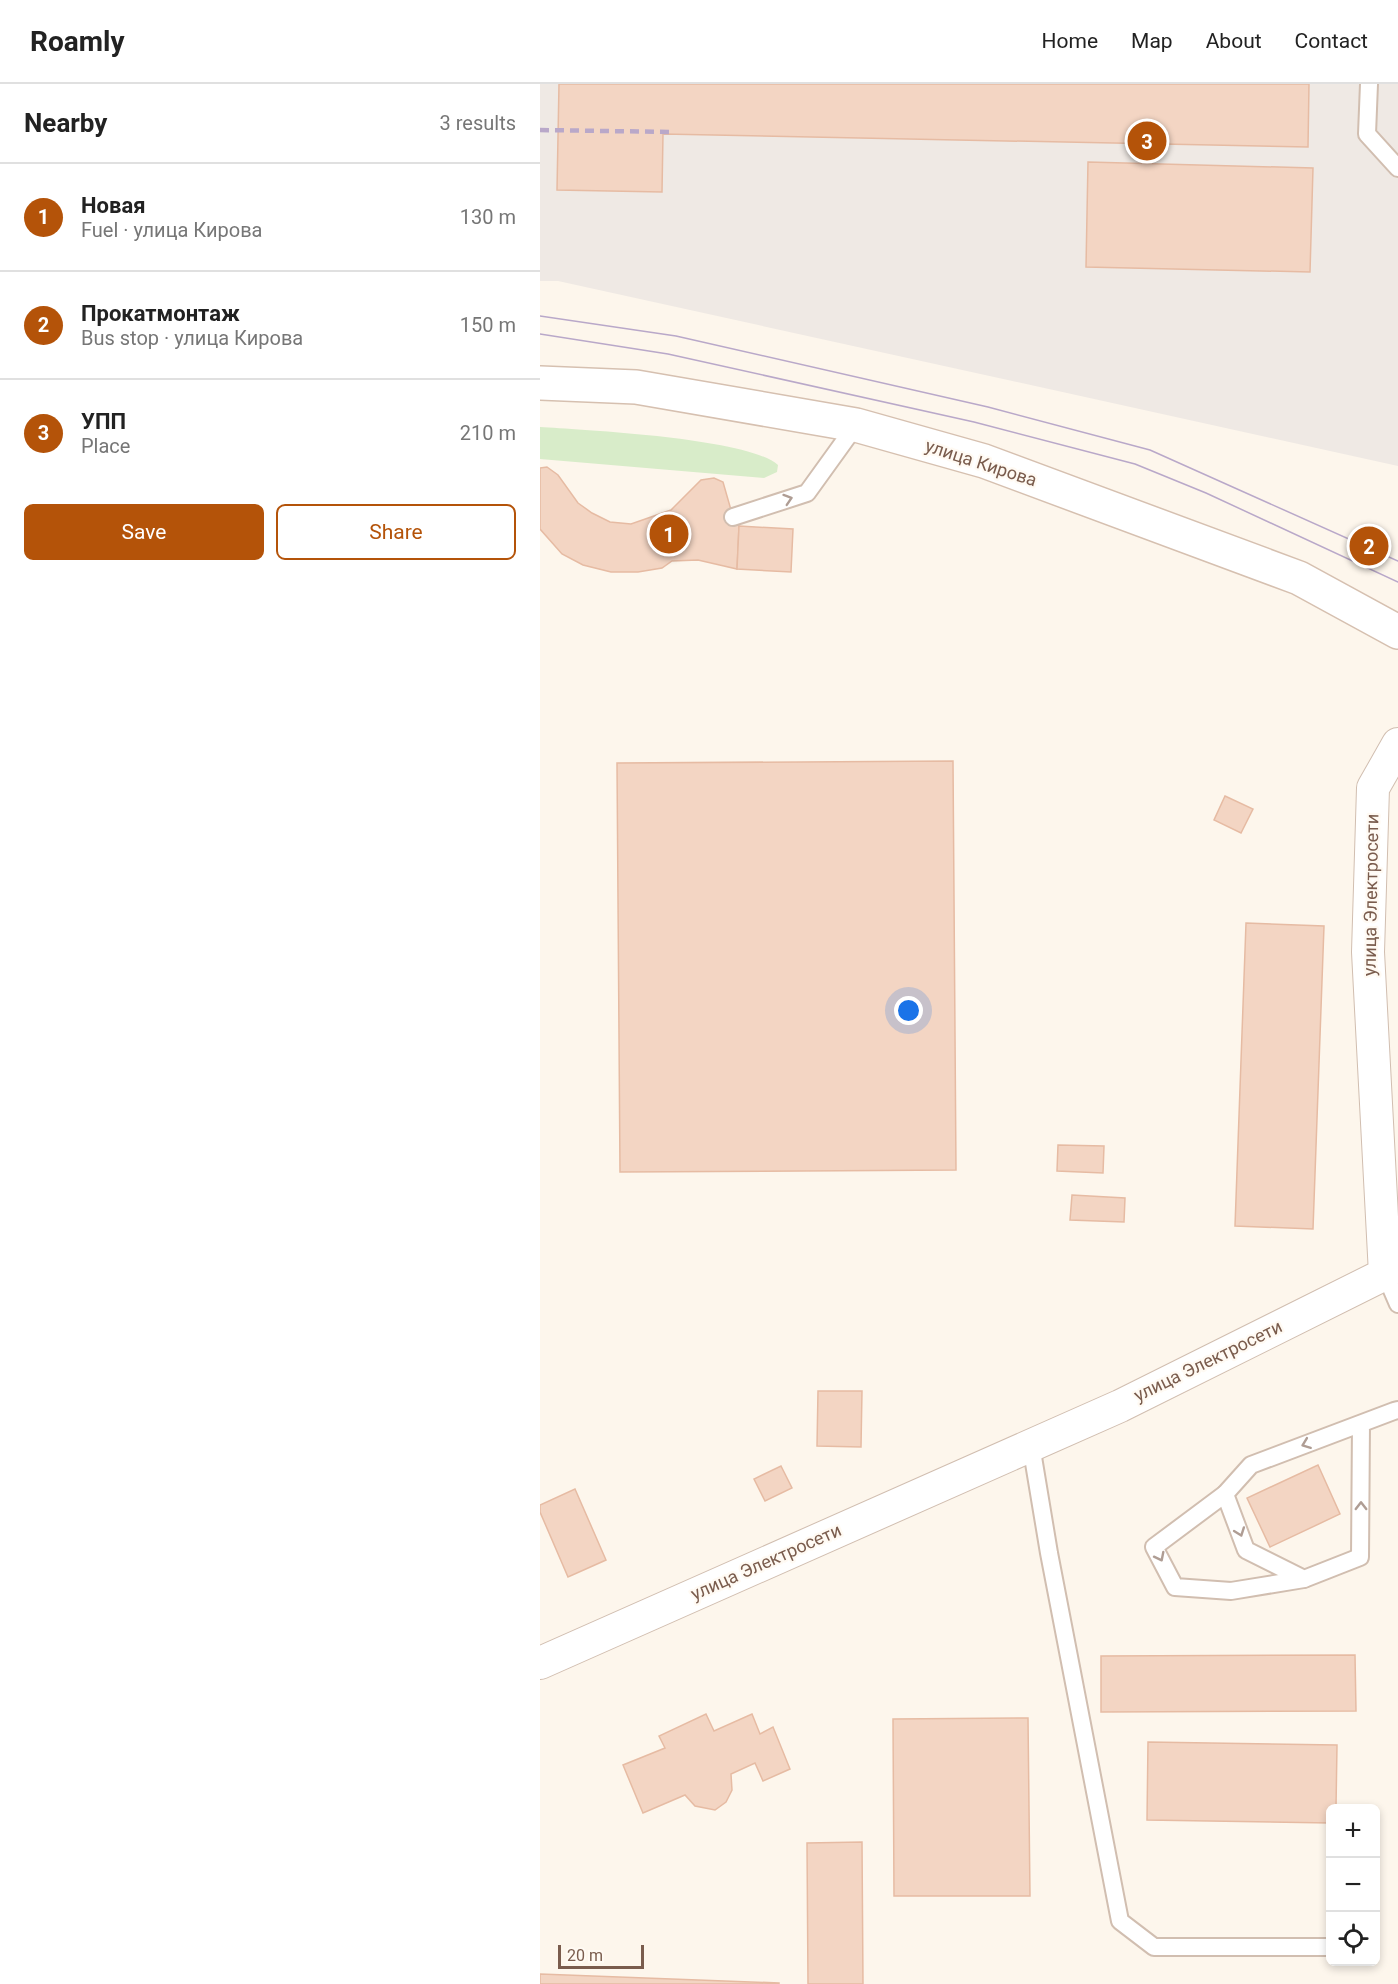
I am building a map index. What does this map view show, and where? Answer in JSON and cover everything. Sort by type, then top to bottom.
[{"type":"main road","name":"улица Кирова","points":[[540,383],[636,387],[856,425],[984,461],[1299,578],[1398,632]]},
{"type":"street","name":"улица Электросети","points":[[540,1663],[1120,1406],[1385,1274],[1368,952],[1373,788],[1398,744]]},
{"type":"lane","points":[[1369,84],[1367,134],[1398,168]]},
{"type":"lane","points":[[733,517],[807,493],[856,425]]},
{"type":"lane","points":[[1385,1274],[1398,1304]]},
{"type":"lane","points":[[1361,1424],[1360,1557],[1304,1579],[1231,1591],[1175,1587],[1154,1547],[1225,1494],[1251,1465],[1398,1410]]},
{"type":"lane","points":[[1031,1445],[1051,1565],[1120,1921],[1154,1947],[1326,1947]]},
{"type":"lane","points":[[1225,1494],[1246,1550],[1304,1579]]},
{"type":"shaded area","points":[[540,84],[1398,84],[1398,466],[558,281],[540,281]]},
{"type":"green space","points":[[540,427],[628,433],[735,448],[761,456],[778,465],[777,472],[764,478],[540,459]]},
{"type":"building","points":[[559,84],[1309,84],[1308,147],[663,134],[662,192],[557,190]]},
{"type":"building","points":[[1088,162],[1313,168],[1310,272],[1086,267]]},
{"type":"building","points":[[547,467],[558,475],[578,503],[592,513],[610,522],[631,524],[671,510],[701,480],[714,478],[723,482],[733,517],[739,526],[737,569],[698,560],[672,561],[662,568],[638,572],[611,572],[583,565],[562,554],[540,529],[540,468]]},
{"type":"building","points":[[739,526],[793,529],[791,572],[737,569]]},
{"type":"building","points":[[953,761],[956,1170],[620,1172],[617,763]]},
{"type":"building","points":[[1225,796],[1253,809],[1241,833],[1214,820]]},
{"type":"building","points":[[1246,923],[1324,926],[1313,1229],[1235,1226]]},
{"type":"building","points":[[1058,1145],[1104,1146],[1103,1173],[1057,1171]]},
{"type":"building","points":[[1072,1195],[1125,1198],[1124,1222],[1070,1220]]},
{"type":"building","points":[[818,1391],[862,1391],[861,1447],[817,1446]]},
{"type":"building","points":[[1318,1465],[1340,1514],[1270,1547],[1247,1498]]},
{"type":"building","points":[[781,1466],[792,1488],[765,1501],[754,1479]]},
{"type":"building","points":[[575,1489],[606,1560],[568,1577],[540,1512],[540,1505]]},
{"type":"building","points":[[1355,1655],[1356,1711],[1101,1712],[1101,1656]]},
{"type":"building","points":[[706,1714],[714,1731],[752,1714],[760,1734],[773,1727],[790,1769],[763,1781],[755,1763],[731,1774],[732,1790],[726,1802],[715,1810],[695,1806],[685,1795],[643,1813],[623,1765],[665,1748],[659,1736]]},
{"type":"building","points":[[1028,1718],[1030,1896],[894,1896],[893,1719]]},
{"type":"building","points":[[1148,1742],[1337,1745],[1336,1804],[1326,1804],[1326,1823],[1147,1820]]},
{"type":"building","points":[[862,1842],[863,1984],[808,1984],[807,1843]]},
{"type":"building","points":[[540,1974],[779,1983],[779,1984],[540,1984]]},
{"type":"tram line","points":[[540,316],[676,336],[988,407],[1150,450],[1398,561]]},
{"type":"tram line","points":[[540,334],[668,354],[974,422],[1135,464],[1206,493],[1398,582]]},
{"type":"railway","points":[[540,130],[672,132]]},
{"type":"place","name":"УПП","points":[[1147,141]]},
{"type":"place","name":"Новая","points":[[669,534]]},
{"type":"place","name":"Прокатмонтаж","points":[[1369,546]]}]
